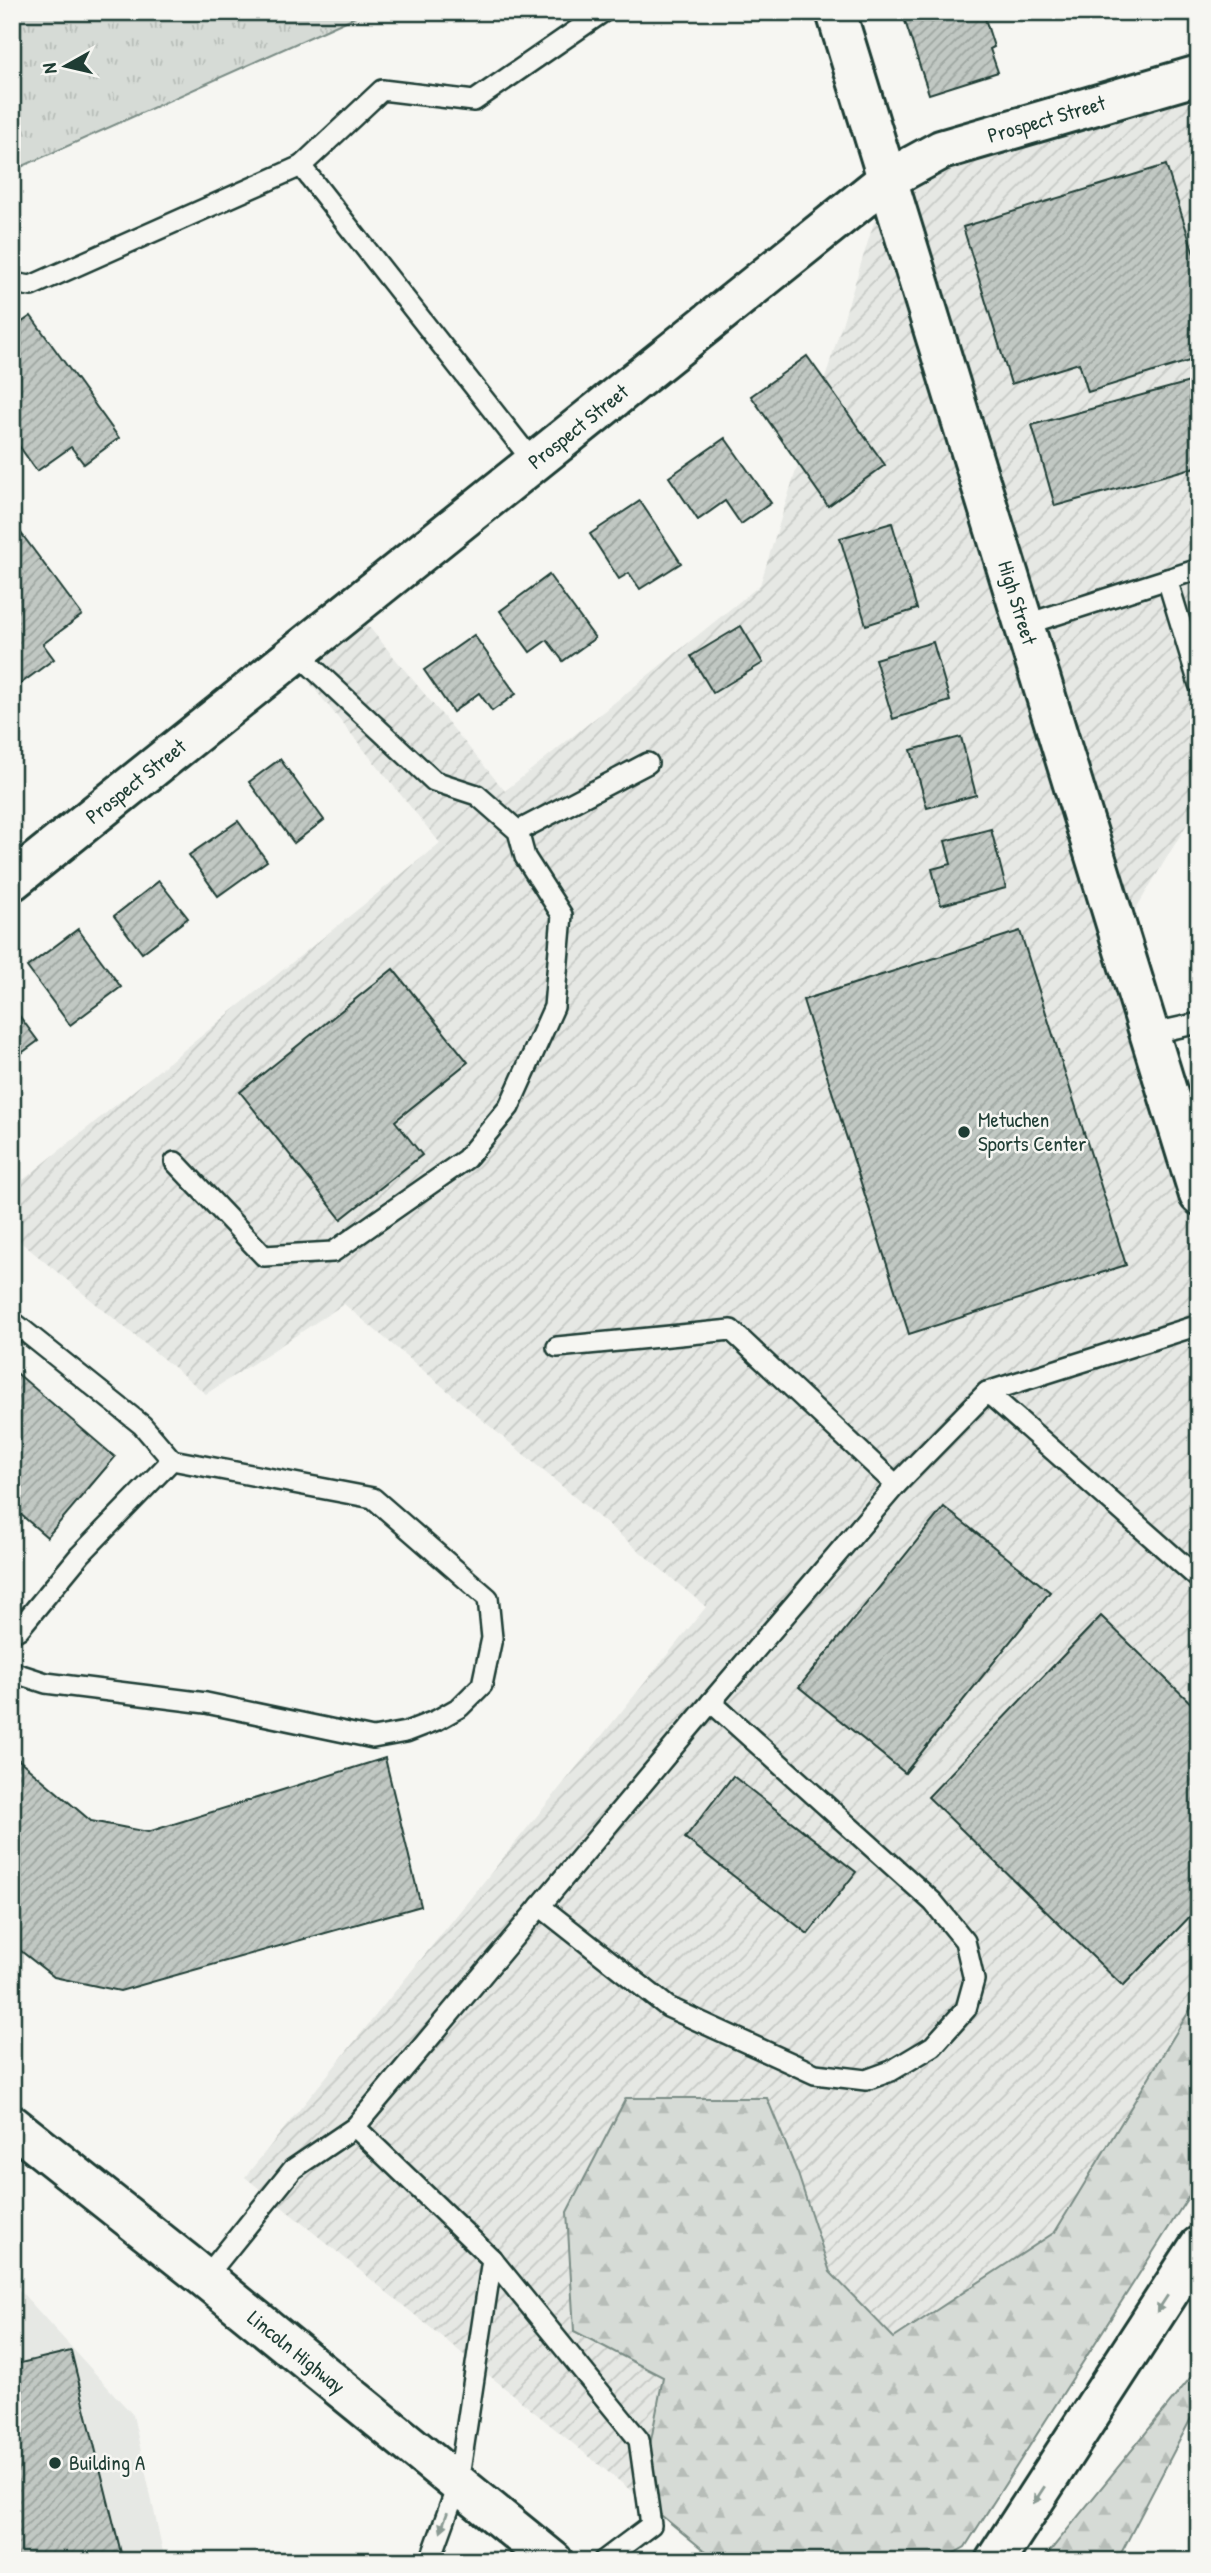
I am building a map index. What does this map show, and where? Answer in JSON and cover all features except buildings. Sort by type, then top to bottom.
[{"type":"main road","name":"High Street","points":[[836,12],[1149,1034],[1191,1144],[1199,1195]]},
{"type":"main road","name":"Prospect Street","points":[[12,881],[886,180],[941,150],[1196,83]]},
{"type":"main road","name":"Lincoln Highway","points":[[21,2141],[205,2278],[553,2561]]},
{"type":"main road","points":[[995,2561],[1199,2246]]},
{"type":"lane","points":[[12,283],[31,286],[301,166],[382,90],[474,101],[603,12]]},
{"type":"lane","points":[[301,166],[534,463]]},
{"type":"lane","points":[[1024,625],[1199,569]]},
{"type":"lane","points":[[1167,579],[1199,684]]},
{"type":"lane","points":[[174,1161],[264,1256],[333,1252],[466,1159],[509,1107],[554,1007],[562,915],[525,857],[518,831],[477,795],[434,781],[297,653]]},
{"type":"lane","points":[[518,831],[648,763]]},
{"type":"lane","points":[[1149,1034],[1199,1023]]},
{"type":"lane","points":[[12,1321],[142,1425],[172,1460],[373,1499],[488,1598],[492,1638],[482,1685],[460,1707],[437,1720],[406,1732],[373,1738],[206,1703],[46,1683],[12,1672]]},
{"type":"lane","points":[[205,2278],[293,2169],[355,2127],[896,1485],[987,1392],[1199,1325]]},
{"type":"lane","points":[[556,1347],[731,1330],[896,1485]]},
{"type":"lane","points":[[987,1392],[1199,1579]]},
{"type":"lane","points":[[12,1633],[19,1629],[80,1555],[172,1460]]},
{"type":"lane","points":[[540,1906],[668,2007],[815,2074],[866,2080],[891,2071],[933,2046],[966,2009],[974,1980],[965,1941],[933,1902],[711,1702]]},
{"type":"lane","points":[[355,2127],[492,2259],[639,2440],[651,2525],[603,2561]]},
{"type":"lane","points":[[430,2561],[458,2484],[492,2259]]},
{"type":"shaded area","points":[[1199,71],[1199,804],[1131,917],[1185,1101],[1199,1099],[1199,1995],[1055,2232],[894,2338],[830,2272],[798,2174],[767,2099],[626,2098],[567,2212],[574,2331],[663,2376],[640,2498],[245,2177],[706,1607],[344,1304],[206,1394],[12,1235],[12,1189],[440,843],[295,665],[359,615],[505,791],[760,585],[892,165]]},
{"type":"shaded area","name":"Building A","points":[[12,2282],[133,2415],[165,2561],[12,2561]]},
{"type":"green space","points":[[12,12],[366,12],[12,171]]},
{"type":"green space","points":[[1199,1995],[1199,2180],[965,2547],[940,2561],[717,2561],[640,2498],[663,2377],[574,2331],[567,2212],[626,2098],[767,2098],[798,2174],[830,2272],[894,2338],[1055,2232]]},
{"type":"green space","points":[[1199,2367],[1199,2403],[1117,2561],[1042,2561]]},
{"type":"place","name":"Metuchen Sports Center","points":[[964,1132]]},
{"type":"place","name":"Building A","points":[[55,2463]]}]
